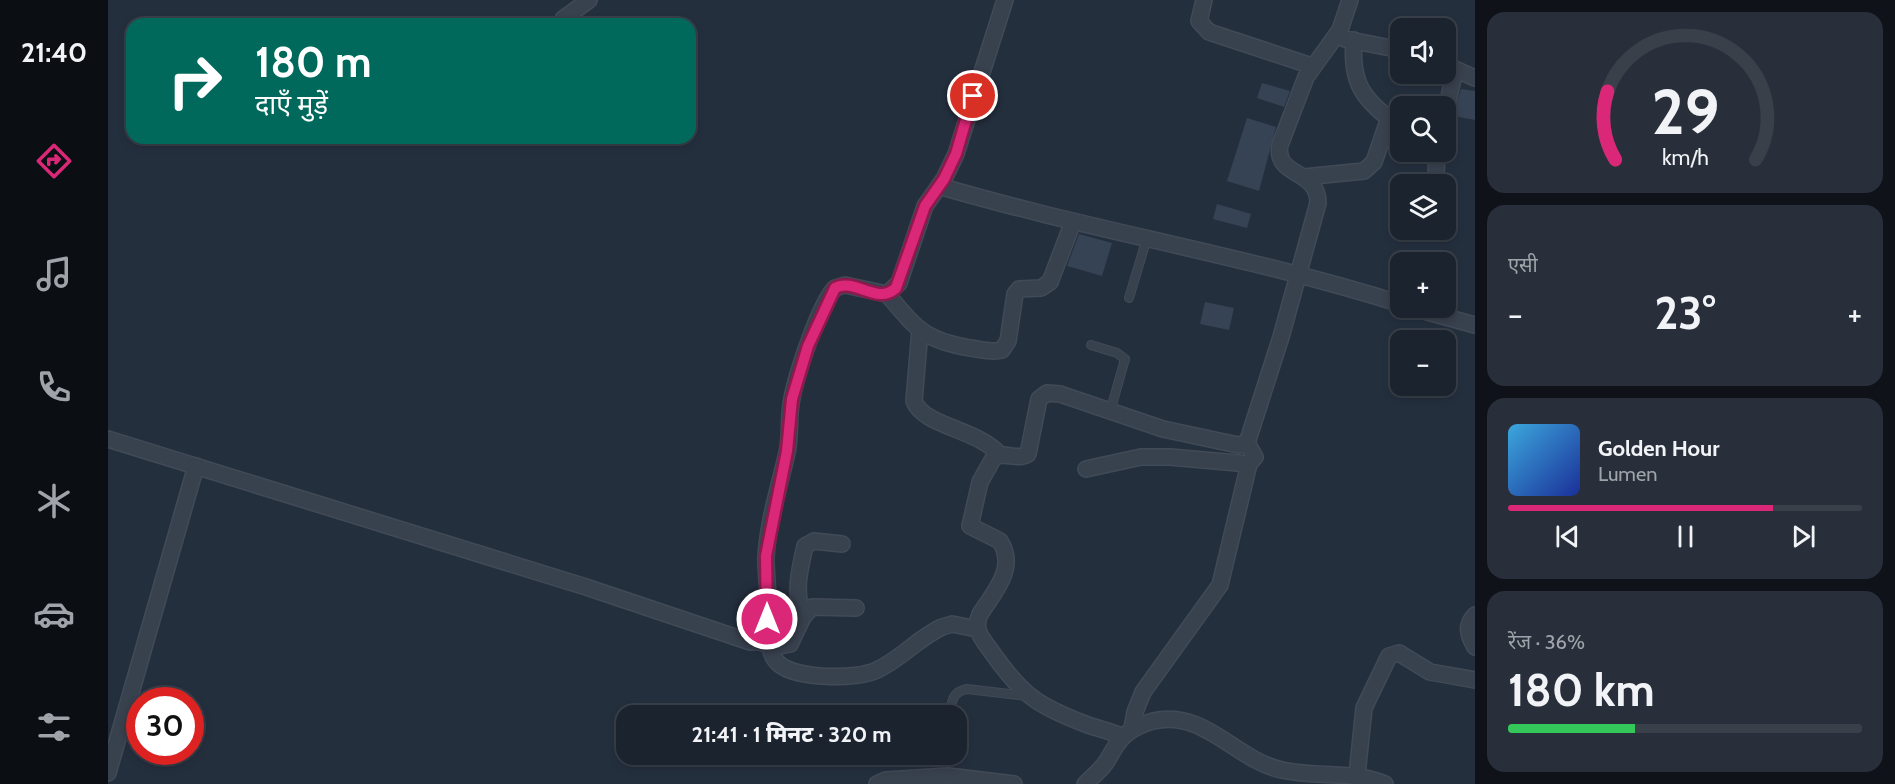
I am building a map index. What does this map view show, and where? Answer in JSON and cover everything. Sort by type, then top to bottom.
[{"type":"street","points":[[563,18],[568,0]]},
{"type":"street","points":[[566,18],[589,0]]},
{"type":"street","points":[[887,294],[899,283],[925,206],[956,154],[1005,0]]},
{"type":"street","points":[[1204,0],[1199,21],[1209,32],[1312,66]]},
{"type":"street","points":[[1084,784],[1106,763],[1127,733],[1143,692],[1220,585],[1249,464],[1255,457],[1247,443],[1318,203],[1316,189],[1304,177],[1282,164],[1279,154],[1301,88],[1312,66],[1344,23],[1350,0]]},
{"type":"street","points":[[1335,38],[1390,48]]},
{"type":"street","points":[[1354,40],[1352,63],[1356,82],[1366,97],[1390,119]]},
{"type":"street","points":[[1456,70],[1475,78]]},
{"type":"street","points":[[1304,177],[1356,174],[1370,167],[1390,132]]},
{"type":"street","points":[[1436,174],[1437,162]]},
{"type":"street","points":[[939,186],[1074,222],[1298,275],[1390,301]]},
{"type":"street","points":[[977,628],[959,625],[942,627],[879,669],[860,675],[817,676],[788,670],[776,662],[764,643],[767,619],[766,556],[787,451],[792,399],[808,346],[835,288],[845,285],[887,294],[920,330],[932,339],[953,345],[992,351],[1002,350],[1008,341],[1015,294],[1018,289],[1041,288],[1050,282],[1074,222]]},
{"type":"street","points":[[1449,318],[1475,325]]},
{"type":"street","points":[[920,330],[914,401],[916,409],[927,418],[976,436],[999,454],[1020,458],[1028,454],[1039,399],[1047,393],[1163,429],[1238,445],[1247,443]]},
{"type":"street","points":[[108,439],[586,587],[750,642],[779,646],[790,644],[803,617],[812,607],[856,608]]},
{"type":"street","points":[[999,454],[983,472],[969,522],[977,532],[995,536],[1000,540],[1006,556],[1007,571],[980,614],[977,628],[1012,681],[1028,696],[1041,706],[1067,717],[1127,733],[1162,719],[1179,719],[1196,723],[1264,764],[1281,770],[1356,775],[1385,784]]},
{"type":"street","points":[[1086,469],[1124,459],[1151,457],[1249,464]]},
{"type":"street","points":[[108,774],[196,466]]},
{"type":"street","points":[[803,617],[797,603],[796,588],[805,546],[814,541],[842,544]]},
{"type":"street","points":[[1475,615],[1468,625],[1468,631],[1475,647]]},
{"type":"street","points":[[1356,775],[1361,751],[1360,725],[1365,708],[1389,656],[1399,652],[1430,672],[1475,680]]},
{"type":"street","points":[[877,784],[886,780],[948,776],[1014,784]]},
{"type":"lane","points":[[1129,298],[1147,238]]},
{"type":"lane","points":[[1091,345],[1117,353],[1125,359],[1110,412]]},
{"type":"lane","points":[[952,705],[953,698],[959,690],[967,689],[1028,696]]},
{"type":"building","points":[[1262,83],[1290,91],[1284,107],[1257,98]]},
{"type":"building","points":[[1461,89],[1475,91],[1475,120],[1456,117],[1456,106]]},
{"type":"building","points":[[1247,118],[1276,127],[1259,191],[1227,181]]},
{"type":"building","points":[[1217,204],[1251,214],[1247,228],[1213,219]]},
{"type":"building","points":[[1079,234],[1112,243],[1102,276],[1067,266]]},
{"type":"building","points":[[1205,302],[1234,308],[1229,330],[1200,324]]},
{"type":"route","points":[[767,619],[766,556],[769,536],[787,451],[792,399],[808,346],[835,288],[845,285],[880,294],[887,294],[896,288],[918,222],[929,197],[944,179],[956,154],[973,96]]}]
